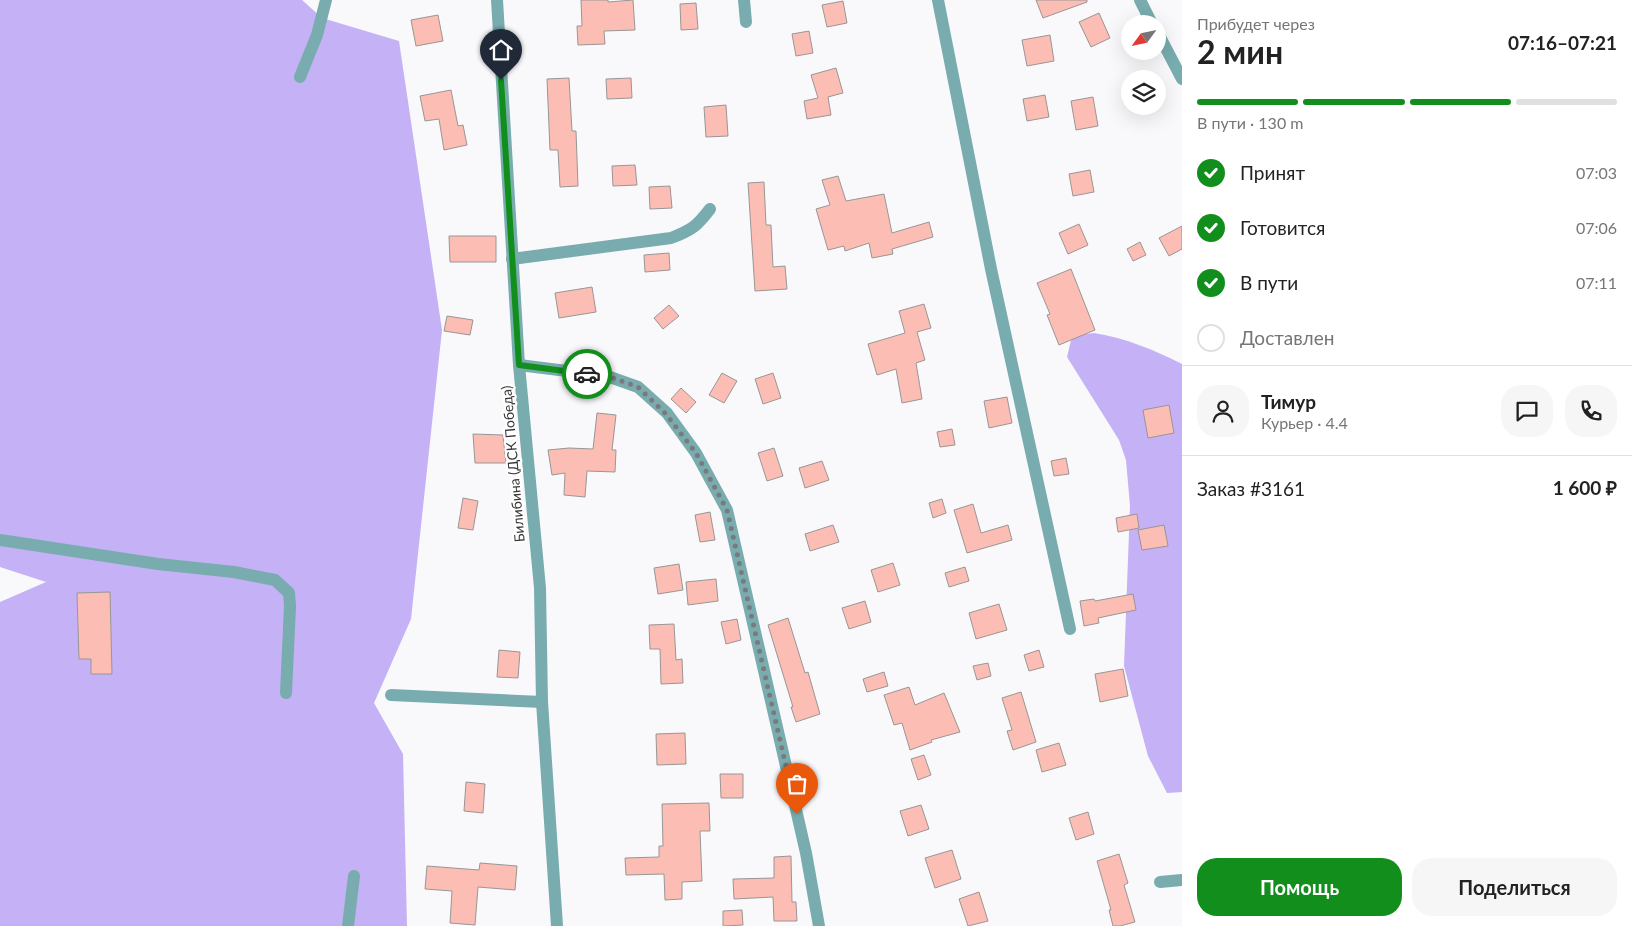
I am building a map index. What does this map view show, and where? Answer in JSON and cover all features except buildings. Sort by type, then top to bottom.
[{"type":"street","points":[[300,78],[317,35],[326,0]]},
{"type":"street","name":"Билибина (ДСК Победа)","points":[[497,0],[519,365],[540,588],[542,702],[557,926]]},
{"type":"street","points":[[744,0],[746,22]]},
{"type":"street","points":[[938,0],[991,270],[1070,629]]},
{"type":"street","points":[[1140,0],[1148,15]]},
{"type":"street","points":[[1166,49],[1182,80]]},
{"type":"street","points":[[512,259],[671,238],[697,226],[710,209]]},
{"type":"street","points":[[519,365],[607,376],[638,387],[666,414],[696,453],[727,510],[806,853],[819,926]]},
{"type":"street","points":[[0,540],[158,564],[234,572],[275,580],[289,593],[286,693]]},
{"type":"street","points":[[391,695],[542,702]]},
{"type":"street","points":[[348,926],[354,876]]},
{"type":"street","points":[[1160,882],[1182,880]]},
{"type":"shaded area","points":[[0,0],[302,0],[322,18],[399,41],[442,330],[411,619],[374,703],[403,754],[407,926],[0,926],[0,602],[46,582],[0,567]]},
{"type":"shaded area","points":[[1094,333],[1140,345],[1182,364],[1182,792],[1167,793],[1148,756],[1124,666],[1130,506],[1126,460],[1119,440],[1067,357],[1072,336]]},
{"type":"way so far","points":[[587,374],[607,376],[638,387],[666,414],[696,453],[727,510],[797,814]]},
{"type":"route","points":[[501,80],[519,365],[587,374]]}]
